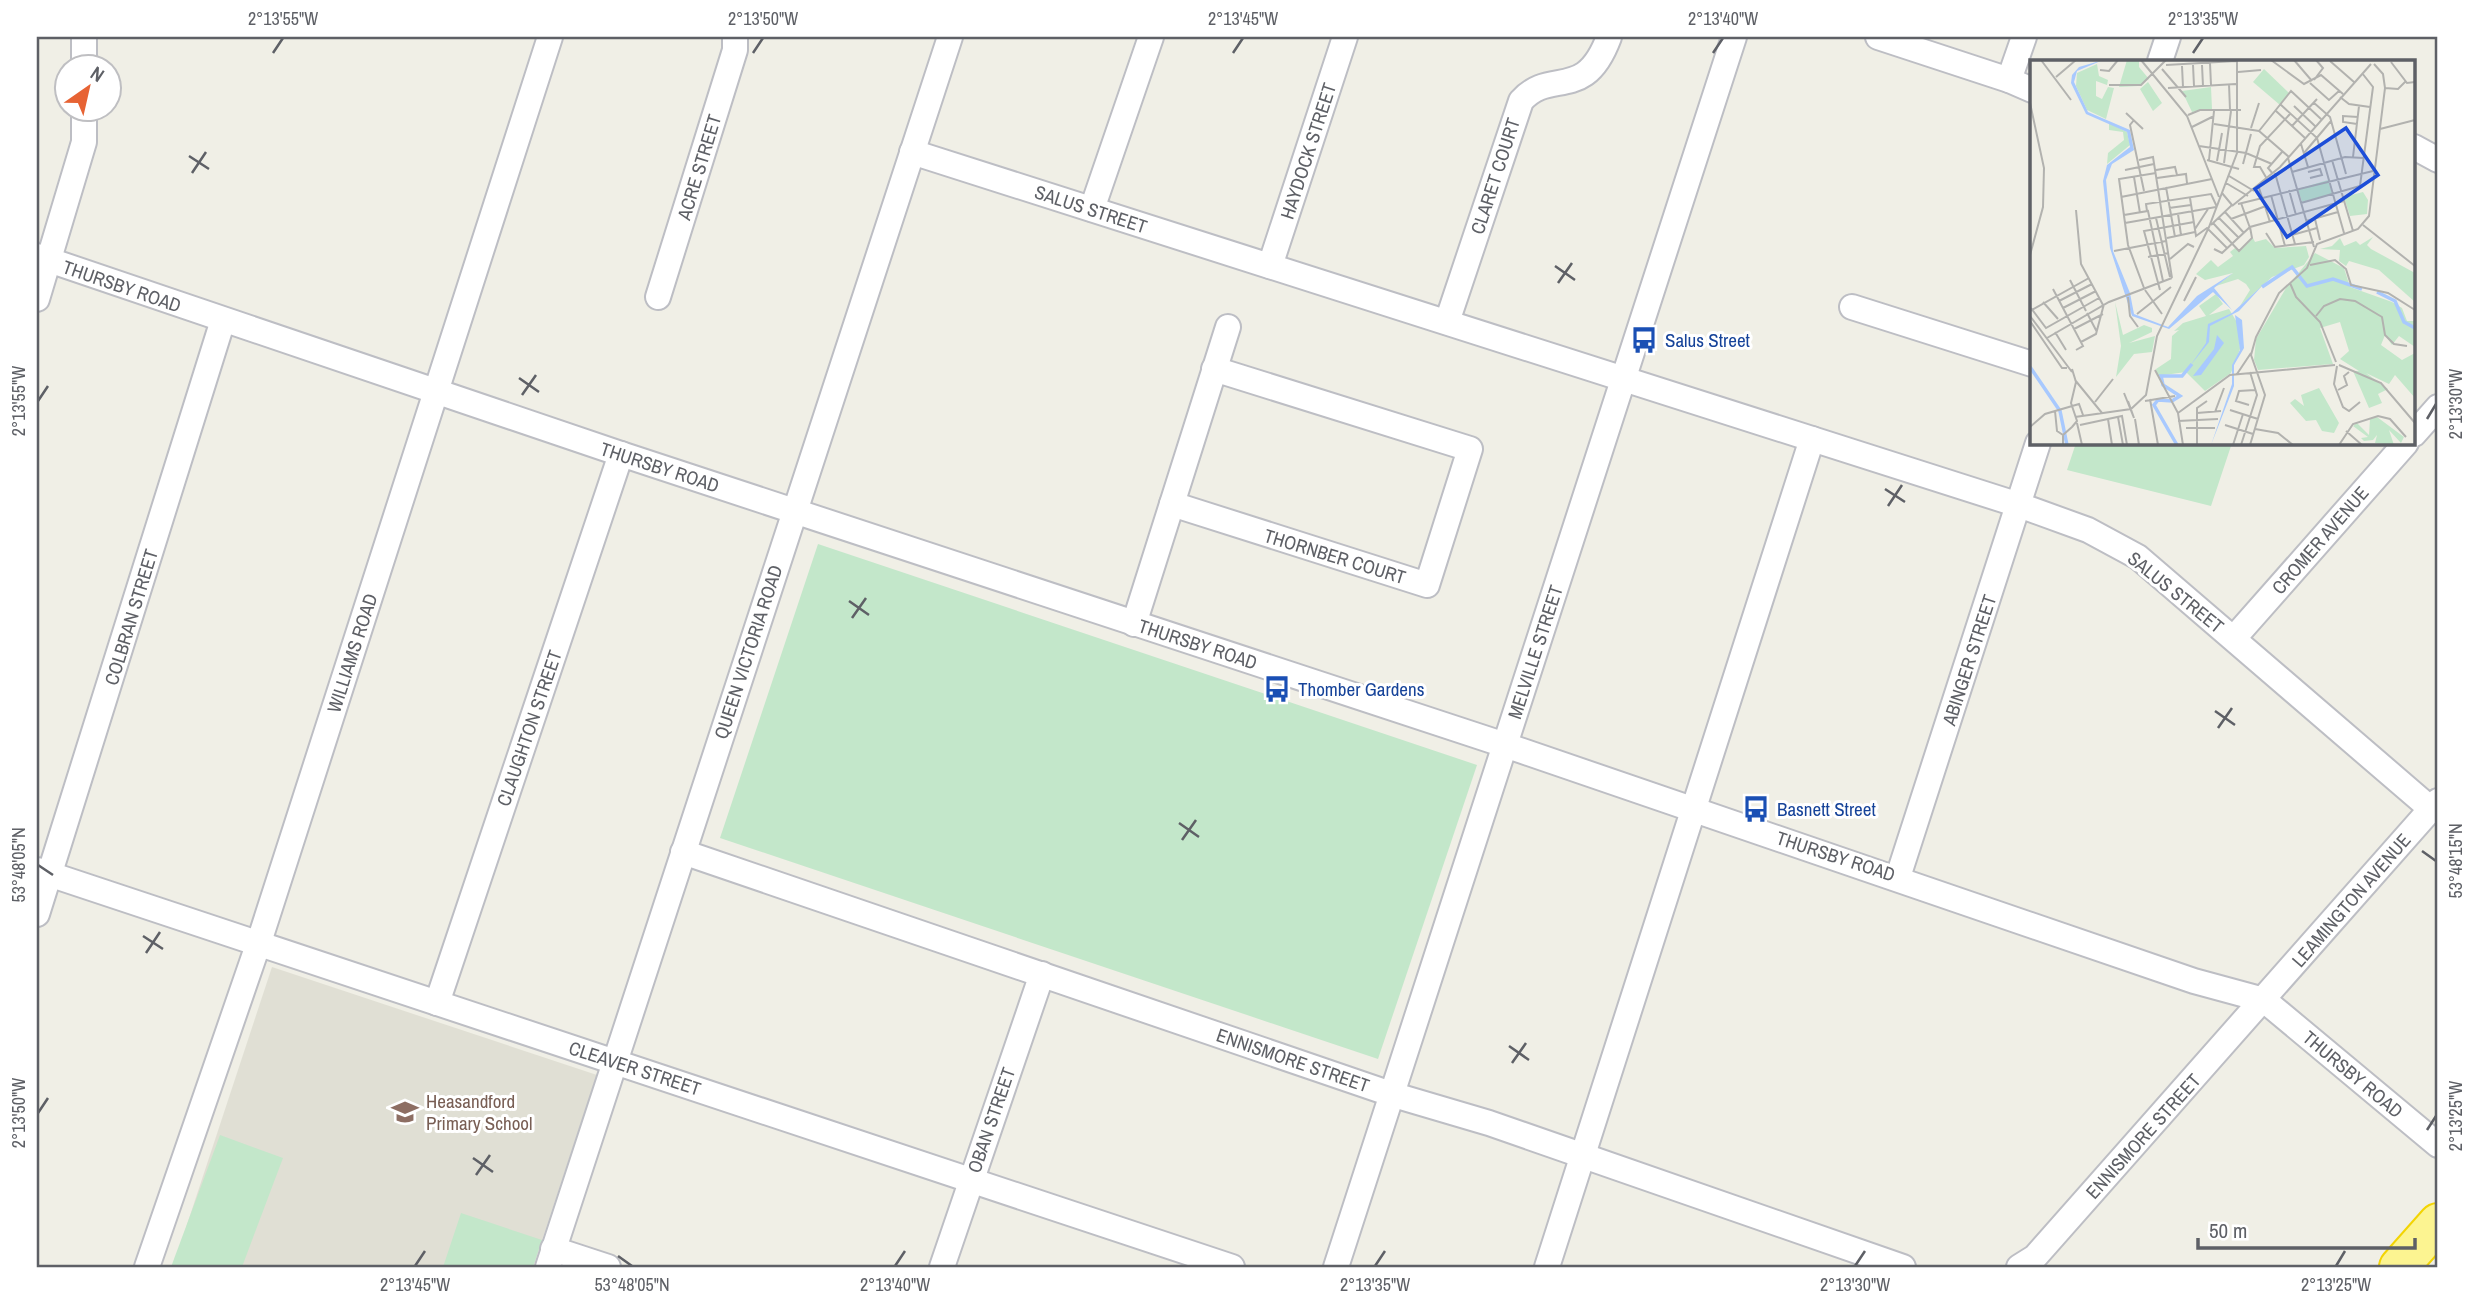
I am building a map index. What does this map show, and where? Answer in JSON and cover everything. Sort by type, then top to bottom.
[{"type":"highway","points":[[2399,1267],[2438,1223]]},
{"type":"street","name":"WILLIAMS ROAD","points":[[148,1267],[259,943],[550,37]]},
{"type":"street","name":"ACRE STREET","points":[[658,297],[735,50],[736,37]]},
{"type":"street","name":"QUEEN VICTORIA ROAD","points":[[550,1258],[950,37]]},
{"type":"street","points":[[1091,209],[1151,37]]},
{"type":"street","name":"HAYDOCK STREET","points":[[1270,266],[1345,37]]},
{"type":"street","name":"CLARET COURT","points":[[1447,323],[1521,101],[1539,89],[1578,80],[1598,61],[1609,37]]},
{"type":"street","name":"MELVILLE STREET","points":[[1336,1267],[1394,1095],[1622,378],[1734,37]]},
{"type":"street","points":[[1878,37],[2030,89]]},
{"type":"street","points":[[2009,80],[2024,37]]},
{"type":"street","points":[[2160,60],[2168,37]]},
{"type":"street","points":[[37,299],[43,258],[84,142],[84,122]]},
{"type":"street","points":[[2416,148],[2438,160]]},
{"type":"street","name":"SALUS STREET","points":[[912,152],[2019,505],[2088,530],[2138,558],[2435,805]]},
{"type":"street","name":"THURSBY ROAD","points":[[43,258],[621,454],[1505,744],[2194,981],[2264,1000],[2438,1145]]},
{"type":"street","points":[[1852,307],[2030,362]]},
{"type":"street","name":"COLBRAN STREET","points":[[37,914],[43,872],[223,320]]},
{"type":"street","points":[[1135,624],[1228,327]]},
{"type":"street","name":"THORNBER COURT","points":[[1172,505],[1427,585],[1470,449],[1214,369]]},
{"type":"street","points":[[2416,432],[2438,407]]},
{"type":"street","points":[[1547,1267],[1812,439]]},
{"type":"street","name":"ABINGER STREET","points":[[1898,877],[2038,444]]},
{"type":"street","name":"CROMER AVENUE","points":[[2234,638],[2405,444]]},
{"type":"street","name":"CLAUGHTON STREET","points":[[437,1003],[621,454]]},
{"type":"street","name":"LEAMINGTON AVENUE","points":[[2264,1000],[2435,805]]},
{"type":"street","name":"ENNISMORE STREET","points":[[683,852],[1394,1095],[1583,1155],[1903,1267]]},
{"type":"street","name":"CLEAVER STREET","points":[[43,872],[1232,1267]]},
{"type":"street","name":"OBAN STREET","points":[[942,1267],[1042,974]]},
{"type":"street","name":"ENNISMORE STREET","points":[[2019,1267],[2035,1257],[2264,1000]]},
{"type":"street","points":[[550,1258],[608,1267]]},
{"type":"shaded area","name":"Heasandford Primary School","points":[[272,967],[597,1075],[533,1267],[173,1267]]},
{"type":"green space","points":[[2076,444],[2232,444],[2211,506],[2067,470]]},
{"type":"green space","points":[[818,544],[1477,765],[1378,1059],[720,838]]},
{"type":"green space","points":[[220,1135],[283,1158],[242,1267],[171,1267]]},
{"type":"green space","points":[[461,1213],[542,1240],[533,1267],[443,1267]]},
{"type":"place","name":"Salus Street","points":[[1644,340]]},
{"type":"place","name":"Thomber Gardens","points":[[1277,689]]},
{"type":"place","name":"Basnett Street","points":[[1756,809]]},
{"type":"place","name":"Heasandford Primary School","points":[[405,1112]]}]
